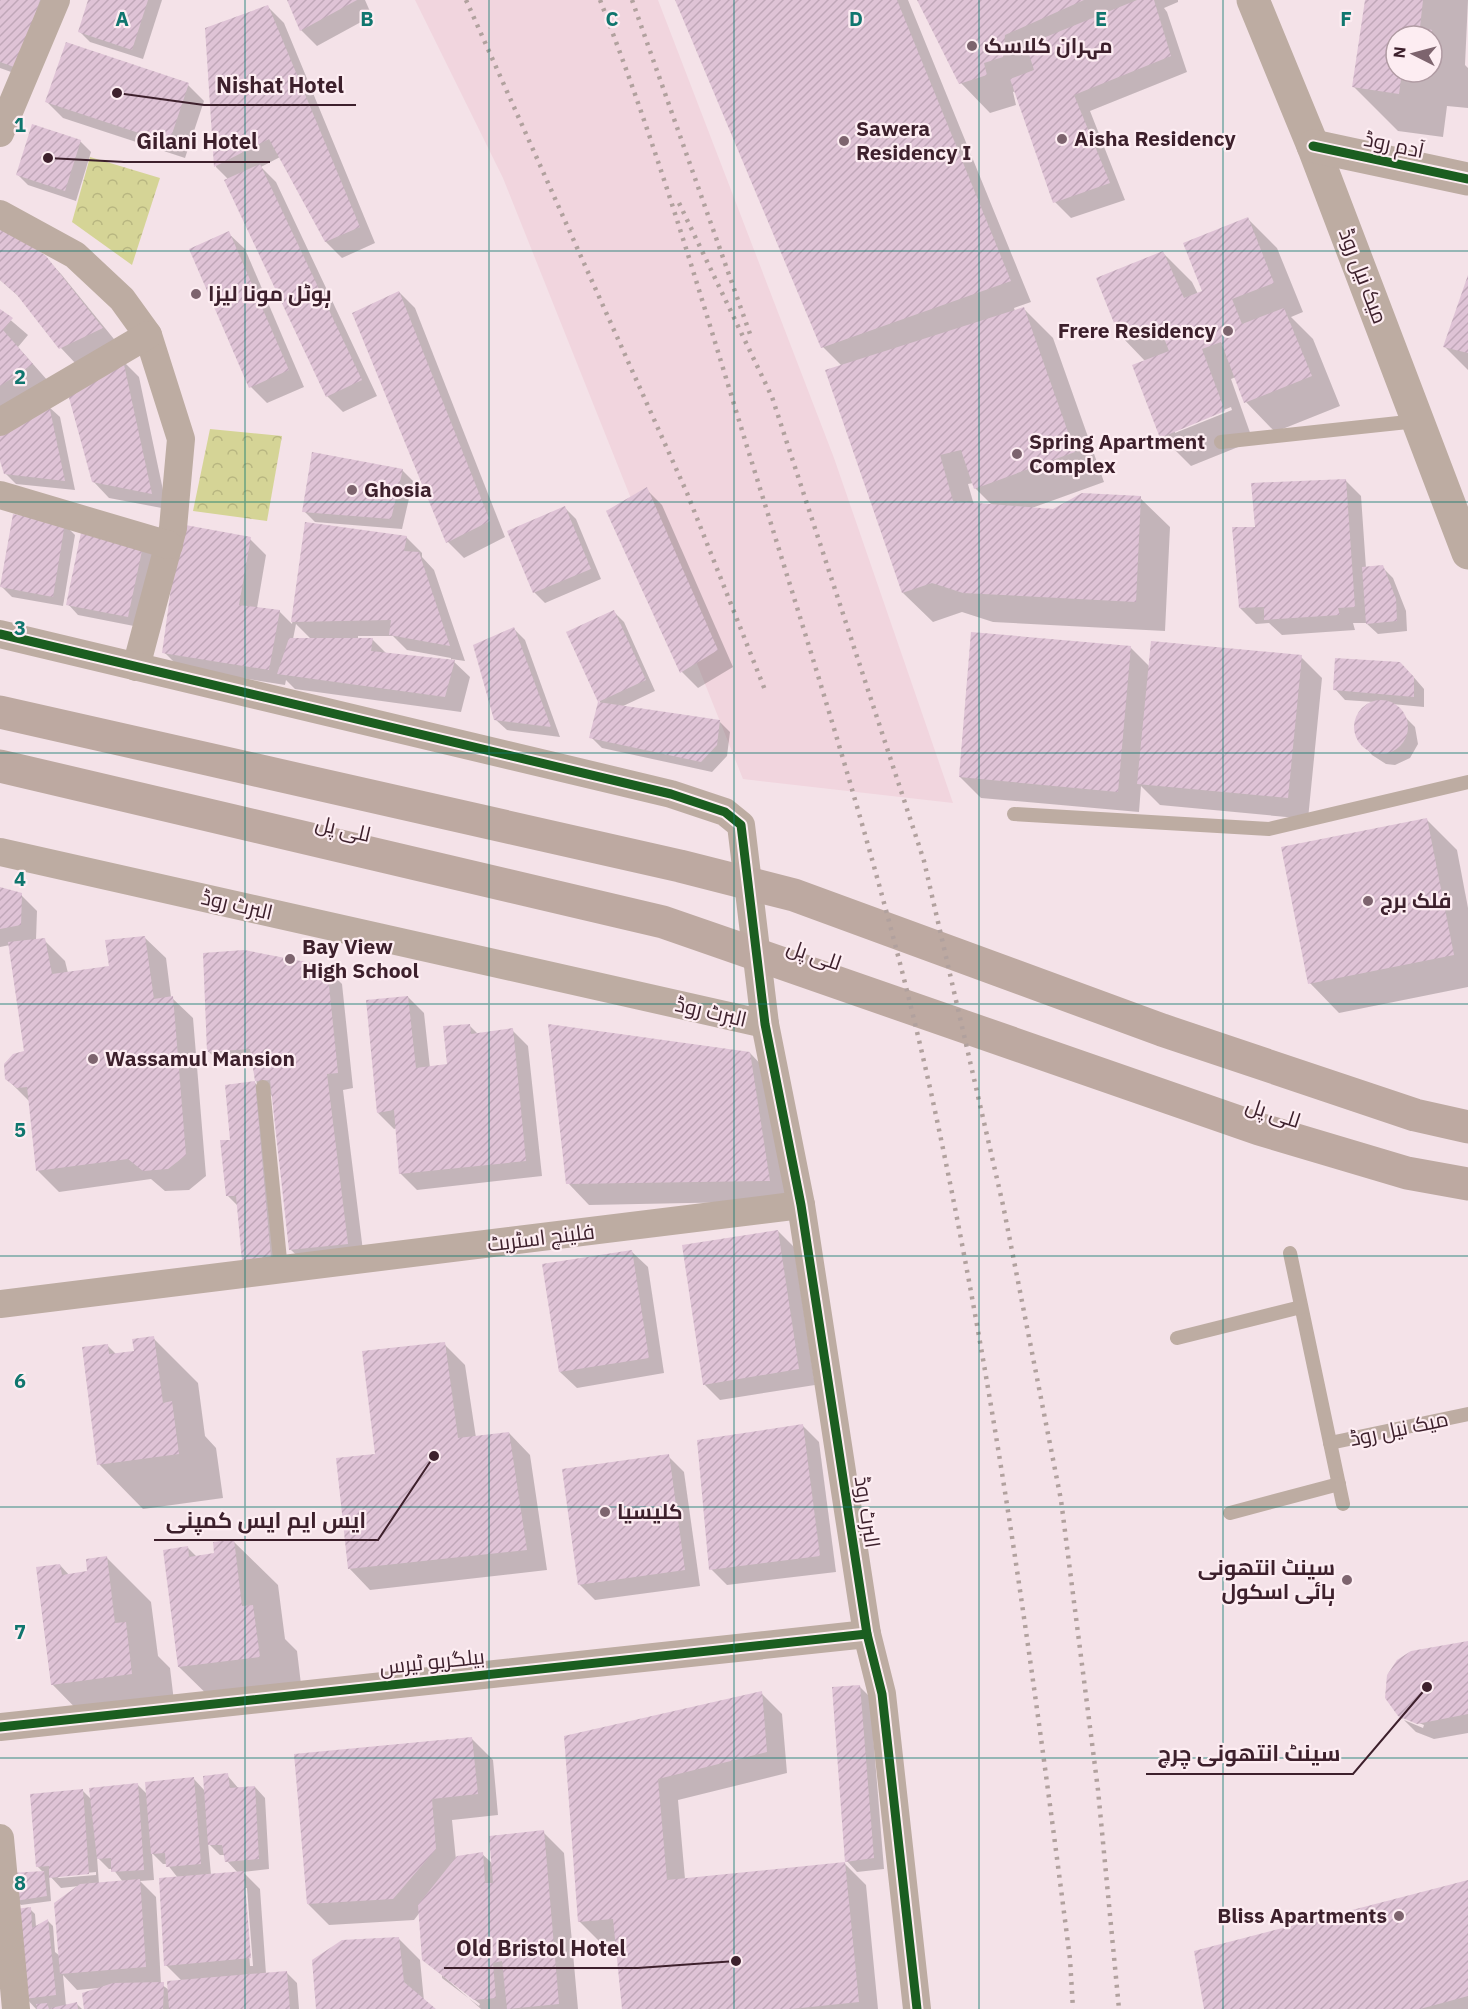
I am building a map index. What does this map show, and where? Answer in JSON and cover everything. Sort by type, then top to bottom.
[{"type":"main road","name":"للی پل","points":[[0,712],[657,861],[794,895],[1162,1030],[1415,1115],[1468,1127]]},
{"type":"main road","name":"للی پل","points":[[0,766],[663,922],[1259,1129],[1407,1173],[1468,1184]]},
{"type":"street","points":[[0,133],[56,0]]},
{"type":"street","name":"میک نیل روڈ","points":[[1252,0],[1313,146],[1468,553]]},
{"type":"street","name":"آدم روڈ","points":[[1313,146],[1468,180]]},
{"type":"street","points":[[0,214],[75,255],[122,299],[148,335],[181,439],[173,528],[136,667]]},
{"type":"street","points":[[0,422],[148,335]]},
{"type":"street","points":[[0,495],[169,545]]},
{"type":"street","points":[[0,634],[671,794],[725,812],[741,825],[765,1024]]},
{"type":"street","name":"البرٹ روڈ","points":[[0,852],[765,1024],[801,1206],[867,1634],[882,1695],[917,2009]]},
{"type":"street","name":"فلینچ اسٹریٹ","points":[[0,1304],[801,1206]]},
{"type":"street","name":"بیلگریو ٹیرس","points":[[0,1727],[867,1634]]},
{"type":"street","points":[[0,1838],[16,2009]]},
{"type":"lane","points":[[1221,442],[1419,421]]},
{"type":"lane","points":[[1014,814],[1269,829],[1468,782]]},
{"type":"lane","points":[[263,1087],[281,1270]]},
{"type":"lane","name":"میک نیل روڈ","points":[[1290,1254],[1343,1504]]},
{"type":"lane","points":[[1176,1338],[1301,1307]]},
{"type":"lane","name":"میک نیل روڈ","points":[[1330,1443],[1468,1414]]},
{"type":"lane","points":[[1230,1513],[1339,1484]]},
{"type":"shaded area","points":[[415,0],[658,0],[834,458],[953,803],[743,779],[503,178]]},
{"type":"green space","points":[[90,157],[160,178],[132,265],[72,222]]},
{"type":"green space","points":[[210,429],[282,436],[267,521],[193,511]]},
{"type":"building","points":[[0,0],[40,0],[17,68],[0,62]]},
{"type":"building","points":[[88,0],[148,0],[132,50],[78,32]]},
{"type":"building","points":[[287,0],[357,0],[300,31]]},
{"type":"building","name":"Sawera Residency I","points":[[675,0],[897,0],[1011,281],[821,348]]},
{"type":"building","name":"مہران کلاسک","points":[[917,0],[1084,0],[1005,35],[1003,57],[984,63],[987,75],[959,84]]},
{"type":"building","name":"Aisha Residency","points":[[1137,0],[1154,0],[1171,56],[1074,95],[1110,183],[1053,203],[1010,79],[1034,70],[1026,45]]},
{"type":"building","points":[[1365,0],[1423,0],[1420,24],[1384,24],[1384,84],[1400,84],[1399,94],[1352,87]]},
{"type":"building","points":[[268,5],[360,227],[325,242],[269,139],[214,167],[205,28]]},
{"type":"building","points":[[66,42],[189,83],[169,143],[45,102]]},
{"type":"building","points":[[32,124],[81,140],[65,191],[16,175]]},
{"type":"building","points":[[260,164],[362,380],[326,397],[224,180]]},
{"type":"building","name":"Frere Residency","points":[[1248,217],[1274,283],[1232,299],[1242,324],[1284,308],[1312,376],[1244,403],[1221,342],[1202,349],[1225,411],[1160,438],[1132,365],[1169,351],[1159,325],[1120,338],[1096,278],[1163,251],[1184,298],[1202,291],[1183,243]]},
{"type":"building","points":[[0,222],[46,256],[103,328],[59,349],[17,295],[0,280]]},
{"type":"building","points":[[229,231],[289,370],[249,388],[189,249]]},
{"type":"building","points":[[1468,275],[1468,353],[1443,347]]},
{"type":"building","points":[[399,291],[490,521],[446,543],[352,313]]},
{"type":"building","name":"Spring Apartment Complex","points":[[1024,307],[1075,452],[974,489],[961,450],[940,455],[953,501],[1053,509],[1082,493],[1141,496],[1136,602],[963,593],[932,583],[902,593],[825,370]]},
{"type":"building","points":[[0,309],[13,318],[3,330],[33,364],[0,386]]},
{"type":"building","points":[[123,360],[152,494],[92,482],[68,394]]},
{"type":"building","points":[[49,405],[65,481],[4,474],[0,461],[0,432]]},
{"type":"building","name":"Ghosia","points":[[312,452],[403,469],[391,519],[302,512]]},
{"type":"building","points":[[1346,479],[1355,607],[1338,608],[1340,615],[1264,620],[1264,607],[1239,608],[1232,527],[1255,527],[1251,483]]},
{"type":"building","points":[[647,487],[718,650],[680,673],[606,511]]},
{"type":"building","points":[[565,506],[591,569],[533,593],[507,531]]},
{"type":"building","points":[[13,514],[65,523],[53,597],[0,587]]},
{"type":"building","points":[[305,522],[407,536],[404,551],[419,552],[450,646],[389,635],[391,620],[291,622]]},
{"type":"building","points":[[180,524],[251,537],[239,605],[280,610],[269,670],[162,653]]},
{"type":"building","points":[[82,528],[144,541],[128,617],[66,605]]},
{"type":"building","points":[[1383,565],[1396,599],[1397,621],[1366,624],[1362,567]]},
{"type":"building","points":[[614,610],[646,680],[598,702],[566,632]]},
{"type":"building","points":[[514,627],[551,727],[494,720],[473,645]]},
{"type":"building","points":[[971,632],[1131,646],[1118,792],[959,777]]},
{"type":"building","points":[[289,638],[373,638],[371,651],[455,660],[445,697],[277,674]]},
{"type":"building","points":[[1151,641],[1302,655],[1288,798],[1137,784]]},
{"type":"building","points":[[1335,658],[1400,662],[1414,677],[1414,697],[1333,690]]},
{"type":"building","points":[[1376,700],[1386,700],[1396,704],[1404,712],[1408,727],[1404,742],[1396,750],[1386,754],[1376,754],[1366,750],[1358,742],[1354,732],[1354,722],[1358,712],[1366,704]]},
{"type":"building","points":[[598,702],[720,720],[717,745],[701,762],[589,738]]},
{"type":"building","name":"فلک برج","points":[[1427,818],[1454,955],[1308,984],[1281,847]]},
{"type":"building","points":[[0,887],[22,893],[21,925],[0,929]]},
{"type":"building","name":"Wassamul Mansion","points":[[145,936],[154,999],[173,996],[186,1155],[168,1169],[143,1171],[128,1159],[36,1171],[27,1087],[17,1088],[5,1079],[4,1064],[13,1054],[24,1051],[8,942],[45,938],[52,974],[109,966],[105,940]]},
{"type":"building","points":[[244,950],[327,966],[338,1073],[327,1074],[348,1244],[289,1250],[270,1080],[255,1081],[250,1049],[207,1052],[203,953]]},
{"type":"building","points":[[408,996],[416,1068],[447,1064],[443,1026],[470,1024],[471,1034],[513,1028],[526,1161],[399,1174],[394,1110],[377,1113],[366,1000]]},
{"type":"building","points":[[548,1024],[750,1052],[770,1181],[566,1184]]},
{"type":"building","points":[[255,1081],[271,1258],[242,1261],[236,1196],[226,1196],[220,1140],[230,1140],[225,1085]]},
{"type":"building","points":[[778,1230],[799,1369],[703,1385],[682,1245]]},
{"type":"building","points":[[632,1250],[649,1358],[559,1372],[542,1264]]},
{"type":"building","points":[[154,1336],[163,1403],[172,1401],[179,1454],[97,1465],[82,1347],[108,1344],[109,1354],[134,1351],[132,1339]]},
{"type":"building","points":[[445,1342],[458,1438],[509,1432],[527,1550],[348,1569],[336,1458],[375,1454],[362,1351]]},
{"type":"building","points":[[803,1424],[820,1556],[709,1570],[697,1440]]},
{"type":"building","points":[[669,1454],[685,1570],[578,1585],[562,1469]]},
{"type":"building","points":[[234,1539],[242,1606],[253,1605],[260,1657],[178,1667],[163,1550],[188,1546],[189,1557],[214,1553],[213,1542]]},
{"type":"building","points":[[107,1556],[115,1623],[126,1622],[132,1674],[51,1685],[36,1567],[60,1564],[62,1575],[87,1571],[86,1559]]},
{"type":"building","points":[[1468,1641],[1468,1714],[1417,1724],[1398,1716],[1385,1698],[1387,1675],[1397,1660],[1411,1651]]},
{"type":"building","points":[[860,1685],[874,1858],[845,1862],[832,1687]]},
{"type":"building","points":[[762,1691],[767,1752],[658,1779],[667,1880],[845,1862],[859,2002],[791,2009],[622,2009],[613,1919],[578,1922],[564,1736]]},
{"type":"building","points":[[472,1737],[478,1794],[432,1799],[436,1849],[393,1899],[307,1904],[294,1754]]},
{"type":"building","points":[[228,1773],[230,1788],[255,1786],[259,1859],[225,1862],[222,1845],[208,1845],[203,1776]]},
{"type":"building","points":[[194,1777],[201,1864],[166,1867],[165,1853],[151,1854],[145,1782]]},
{"type":"building","points":[[138,1783],[144,1870],[111,1872],[111,1858],[97,1859],[89,1788]]},
{"type":"building","points":[[83,1789],[89,1874],[49,1878],[49,1866],[36,1867],[30,1794]]},
{"type":"building","points":[[544,1830],[559,2004],[507,2009],[502,1961],[493,1963],[496,1998],[474,2000],[422,1960],[418,1905],[457,1856],[483,1852],[485,1883],[493,1883],[489,1836]]},
{"type":"building","points":[[44,1871],[47,1896],[15,1901],[11,1873]]},
{"type":"building","points":[[244,1871],[251,1958],[164,1966],[159,1878]]},
{"type":"building","points":[[140,1879],[146,1967],[60,1974],[54,1903],[80,1884]]},
{"type":"building","name":"Bliss Apartments","points":[[1468,1880],[1468,1996],[1420,2009],[1204,2009],[1194,1951]]},
{"type":"building","points":[[31,1907],[32,1928],[48,1919],[56,1995],[24,1999],[16,1909]]},
{"type":"building","points":[[399,1937],[404,1982],[436,2009],[316,2009],[312,1960],[342,1940]]},
{"type":"building","points":[[287,1971],[290,2009],[169,2009],[167,1981]]},
{"type":"building","points":[[164,1982],[163,2009],[84,2009],[82,1993],[113,1983]]},
{"type":"building","points":[[77,2002],[78,2009],[51,2009],[51,2008]]},
{"type":"building","points":[[47,2003],[49,2009],[37,2009],[36,2004]]},
{"type":"railway","points":[[466,0],[687,493],[765,690]]},
{"type":"railway","points":[[600,0],[660,168],[799,613],[870,854],[913,1015],[954,1204],[993,1419],[1042,1742],[1070,1959],[1073,2009]]},
{"type":"railway","points":[[632,0],[750,334]]},
{"type":"railway","points":[[679,203],[772,397],[924,861],[1003,1205],[1061,1500],[1098,1790],[1119,2009]]},
{"type":"cycle path","points":[[1313,146],[1468,179]]},
{"type":"cycle path","points":[[0,634],[671,794],[725,812],[741,825],[765,1024],[801,1205],[867,1634],[882,1694],[917,2009]]},
{"type":"cycle path","points":[[0,1727],[867,1634]]},
{"type":"place","name":"مہران کلاسک","points":[[972,46]]},
{"type":"place","name":"Nishat Hotel","points":[[117,93]]},
{"type":"place","name":"Aisha Residency","points":[[1062,139]]},
{"type":"place","name":"Sawera Residency I","points":[[844,141]]},
{"type":"place","name":"Gilani Hotel","points":[[48,158]]},
{"type":"place","name":"ہوٹل مونا لیزا","points":[[196,294]]},
{"type":"place","name":"Frere Residency","points":[[1228,331]]},
{"type":"place","name":"Spring Apartment Complex","points":[[1017,454]]},
{"type":"place","name":"Ghosia","points":[[352,490]]},
{"type":"place","name":"فلک برج","points":[[1368,901]]},
{"type":"place","name":"Bay View High School","points":[[290,959]]},
{"type":"place","name":"Wassamul Mansion","points":[[93,1059]]},
{"type":"place","name":"ایس ایم ایس کمپنی","points":[[434,1456]]},
{"type":"place","name":"کلیسیا","points":[[605,1512]]},
{"type":"place","name":"سینٹ انتھونی ہائی اسکول","points":[[1347,1580]]},
{"type":"place","name":"سینٹ انتھونی چرچ","points":[[1427,1687]]},
{"type":"place","name":"Bliss Apartments","points":[[1399,1916]]},
{"type":"place","name":"Old Bristol Hotel","points":[[736,1961]]}]
